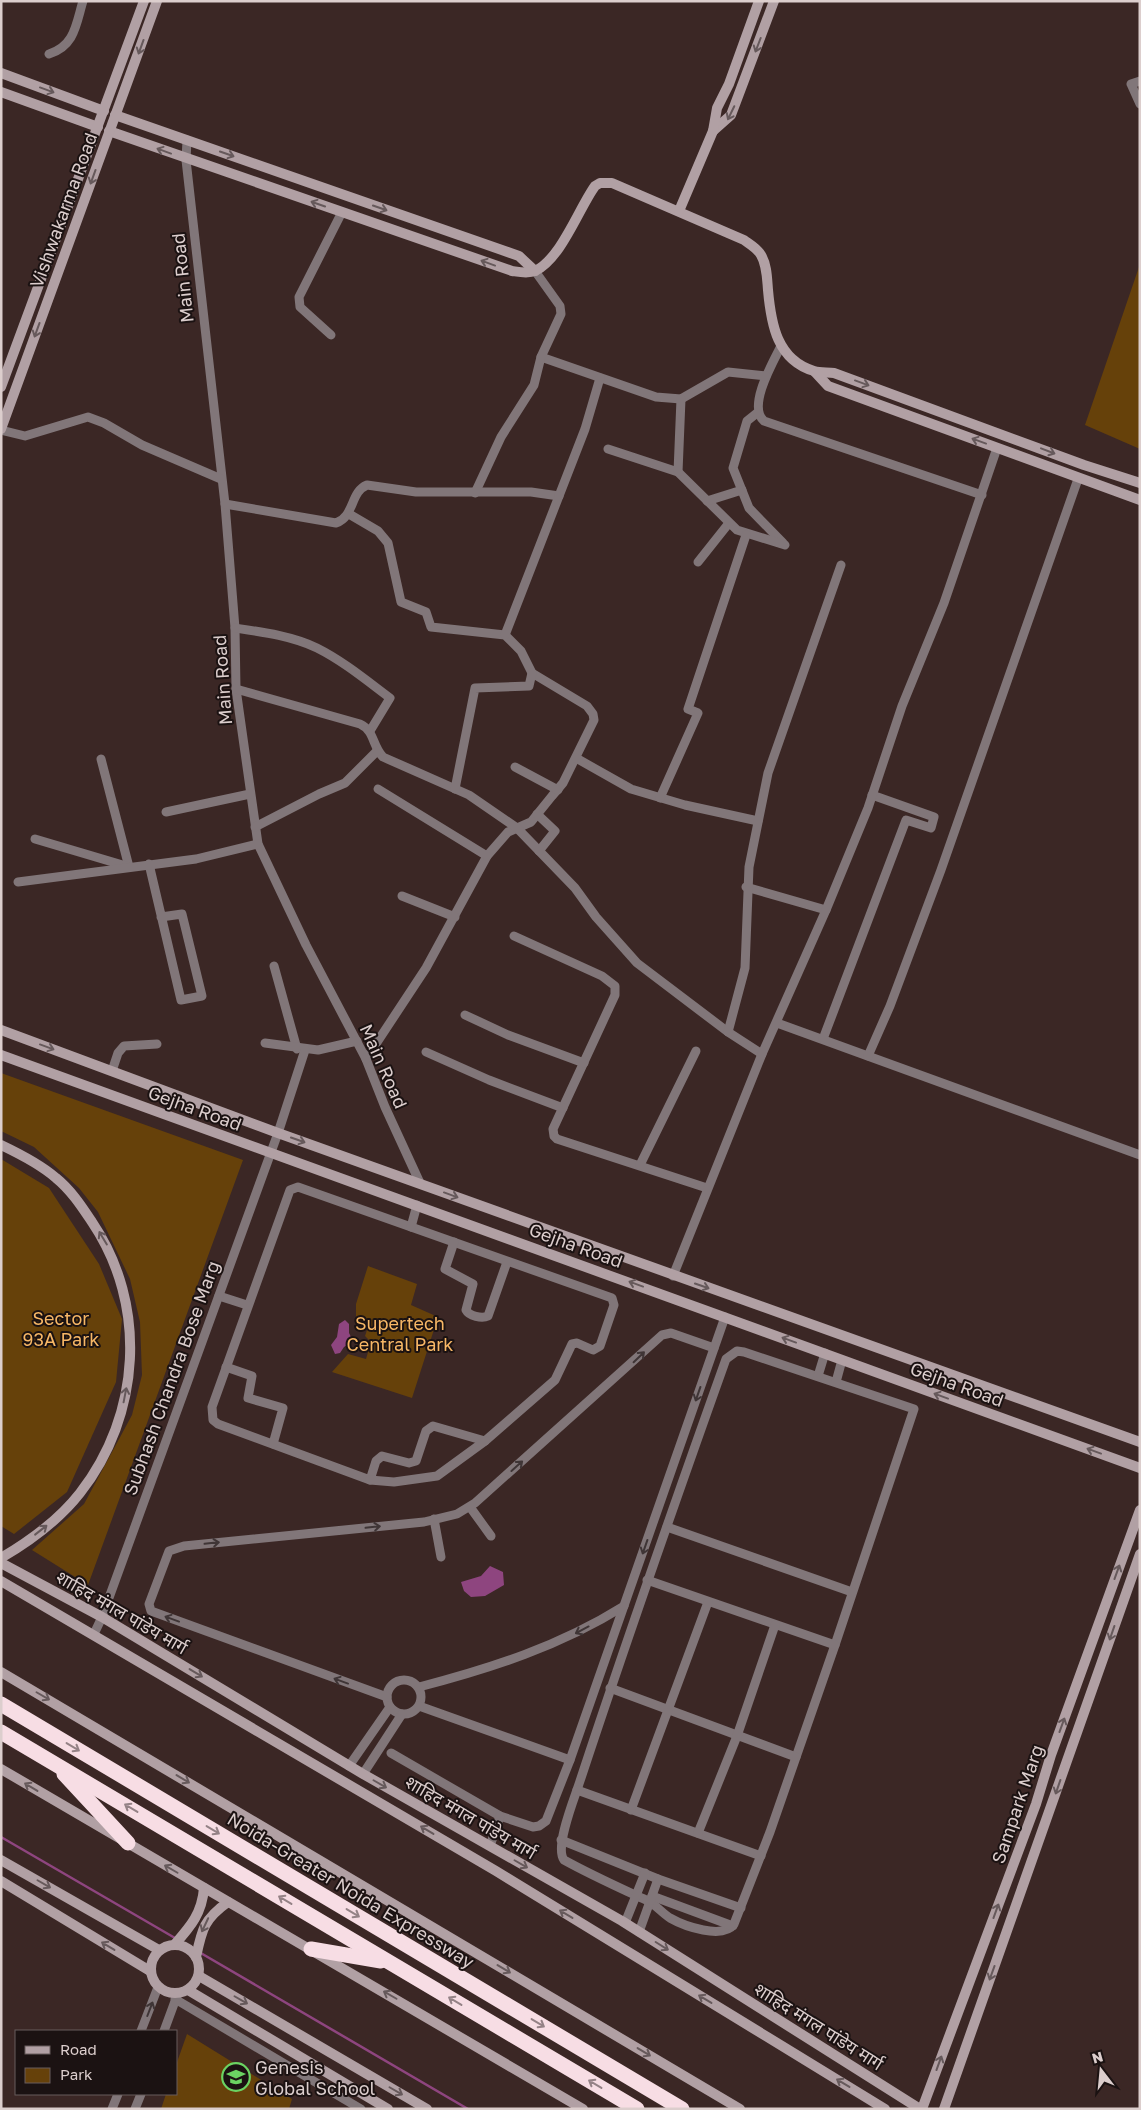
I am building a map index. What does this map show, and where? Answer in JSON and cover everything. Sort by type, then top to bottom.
[{"type":"highway","name":"Noida-Greater Noida Expressway","points":[[1,1704],[682,2109]]},
{"type":"highway","points":[[1,1732],[637,2109]]},
{"type":"highway","points":[[53,1762],[128,1843]]},
{"type":"highway","points":[[311,1949],[390,1962]]},
{"type":"street","points":[[49,54],[62,50],[74,34],[83,1]]},
{"type":"street","name":"Vishwakarma Road","points":[[1,388],[144,1]]},
{"type":"street","name":"Vishwakarma Road","points":[[1,430],[157,1]]},
{"type":"street","points":[[679,211],[713,131],[716,108],[729,84],[759,1]]},
{"type":"street","points":[[713,131],[726,121],[730,115],[774,1]]},
{"type":"street","points":[[1,73],[104,111]]},
{"type":"street","points":[[1140,81],[1132,84],[1140,104]]},
{"type":"street","points":[[729,84],[741,88]]},
{"type":"street","points":[[1,92],[98,127]]},
{"type":"street","points":[[115,115],[519,256],[535,271],[562,309],[541,357],[534,386],[501,437],[475,493]]},
{"type":"street","points":[[109,131],[186,160],[512,271],[535,271],[560,248],[590,193],[600,183],[612,183],[744,240],[757,249],[766,267],[771,315],[781,346],[798,363],[815,372],[828,386],[1014,453],[1078,479],[1140,500]]},
{"type":"street","name":"Main Road","points":[[187,140],[186,160],[225,504],[235,628],[236,689],[258,844],[366,1059],[385,1107],[420,1183]]},
{"type":"street","points":[[332,335],[300,307],[298,297],[342,212]]},
{"type":"street","points":[[608,449],[678,472],[729,524],[746,534],[785,545],[749,508],[733,468],[747,421],[757,413],[766,376],[781,346]]},
{"type":"street","points":[[541,357],[656,397],[681,399],[728,372],[766,376]]},
{"type":"street","points":[[815,372],[834,373],[1140,483]]},
{"type":"street","points":[[505,635],[585,429],[600,378]]},
{"type":"street","points":[[678,472],[681,399]]},
{"type":"street","points":[[757,413],[764,421],[982,495]]},
{"type":"street","points":[[1,430],[25,436],[88,417],[104,423],[142,445],[221,479]]},
{"type":"street","points":[[1014,453],[1020,441]]},
{"type":"street","points":[[673,1276],[762,1054],[826,910],[872,795],[902,706],[944,603],[997,448]]},
{"type":"street","points":[[1101,487],[1105,471]]},
{"type":"street","points":[[868,1056],[890,1006],[941,870],[1078,479]]},
{"type":"street","points":[[225,504],[330,523],[343,521],[349,514],[359,491],[367,485],[416,492],[531,492],[559,496]]},
{"type":"street","points":[[707,501],[742,490]]},
{"type":"street","points":[[349,514],[384,535],[394,566],[399,598],[404,604],[426,612],[431,627],[505,635],[521,651],[532,673],[587,706],[593,714],[591,728],[558,790],[526,825],[508,832],[496,843],[413,989],[366,1059]]},
{"type":"street","points":[[698,562],[729,524]]},
{"type":"street","points":[[660,798],[698,713],[688,709],[746,534]]},
{"type":"street","points":[[728,1032],[745,968],[746,887],[768,773],[841,565]]},
{"type":"street","points":[[235,628],[263,633],[315,648],[347,666],[390,698],[370,731]]},
{"type":"street","points":[[456,789],[475,688],[529,686],[532,673]]},
{"type":"street","points":[[236,689],[285,701],[360,724],[370,731],[377,751],[383,757],[469,795],[517,828],[575,888],[596,917],[637,963],[728,1032],[762,1054]]},
{"type":"street","points":[[255,827],[319,794],[345,783],[377,751]]},
{"type":"street","points":[[576,758],[631,789],[660,798],[758,821]]},
{"type":"street","points":[[101,759],[129,867]]},
{"type":"street","points":[[515,767],[558,790]]},
{"type":"street","points":[[378,789],[487,856]]},
{"type":"street","points":[[166,812],[250,794]]},
{"type":"street","points":[[823,1039],[906,820],[931,828],[934,817],[872,795]]},
{"type":"street","points":[[537,814],[555,831],[539,851]]},
{"type":"street","points":[[35,840],[129,867]]},
{"type":"street","points":[[18,882],[196,859],[258,844]]},
{"type":"street","points":[[149,864],[181,1000],[202,996],[182,914],[162,917]]},
{"type":"street","points":[[746,887],[826,910]]},
{"type":"street","points":[[402,896],[455,917]]},
{"type":"street","points":[[514,936],[602,976],[615,986],[615,995],[552,1133],[557,1140],[707,1188]]},
{"type":"street","points":[[274,966],[301,1049]]},
{"type":"street","points":[[465,1015],[508,1035],[584,1063]]},
{"type":"street","points":[[777,1023],[1140,1155]]},
{"type":"street","name":"Gejha Road","points":[[1,1030],[278,1133],[673,1276],[1140,1442]]},
{"type":"street","points":[[265,1043],[301,1049],[327,1049],[357,1041]]},
{"type":"street","points":[[112,1071],[118,1053],[124,1046],[157,1044]]},
{"type":"street","name":"Subhash Chandra Bose Marg","points":[[94,1634],[278,1133],[301,1049]]},
{"type":"street","points":[[640,1166],[696,1051]]},
{"type":"street","points":[[426,1052],[490,1080],[563,1108]]},
{"type":"street","name":"Gejha Road","points":[[1,1055],[1140,1468]]},
{"type":"street","points":[[1,1145],[24,1156],[57,1178],[82,1206],[106,1242],[122,1281],[130,1319],[131,1353],[124,1400],[105,1454],[80,1493],[57,1518],[1,1558]]},
{"type":"street","points":[[303,1188],[411,1227],[612,1298],[614,1305],[598,1349],[593,1350],[577,1343],[572,1344],[555,1380],[485,1441],[437,1476],[394,1482],[370,1480],[213,1420],[212,1407],[247,1305],[290,1190],[303,1188]]},
{"type":"street","points":[[411,1227],[417,1205]]},
{"type":"street","points":[[454,1242],[445,1269],[473,1284],[466,1310],[470,1314],[484,1318],[488,1316],[507,1262]]},
{"type":"street","points":[[219,1296],[247,1305]]},
{"type":"street","points":[[392,1753],[500,1816],[533,1827],[546,1821],[570,1760],[726,1317]]},
{"type":"street","points":[[349,1766],[372,1735],[388,1702],[389,1688],[397,1681],[406,1680],[419,1687],[422,1696],[419,1706],[412,1713],[402,1714],[388,1702],[152,1611],[149,1604],[167,1555],[174,1548],[434,1519],[457,1514],[470,1507],[662,1335],[671,1333],[714,1348]]},
{"type":"street","points":[[650,1899],[671,1919],[697,1929],[720,1931],[733,1926],[761,1856],[796,1757],[914,1409],[744,1352],[737,1351],[728,1356],[647,1580],[561,1840],[561,1856],[564,1860],[636,1897],[650,1899],[733,1926]]},
{"type":"street","points":[[818,1376],[825,1353]]},
{"type":"street","points":[[836,1382],[842,1360]]},
{"type":"street","points":[[226,1367],[252,1376],[248,1398],[283,1408],[273,1444]]},
{"type":"street","points":[[370,1480],[376,1461],[382,1456],[409,1463],[416,1461],[426,1431],[433,1426],[485,1441]]},
{"type":"street","points":[[470,1507],[491,1536]]},
{"type":"street","name":"Sampark Marg","points":[[921,2109],[1036,1804],[1051,1755],[1140,1510]]},
{"type":"street","points":[[434,1519],[441,1557]]},
{"type":"street","points":[[667,1526],[852,1592]]},
{"type":"street","name":"Sampark Marg","points":[[944,2109],[1140,1554]]},
{"type":"street","name":"शाहिद मंगल पांडेय मार्ग","points":[[1,1562],[102,1616],[349,1766],[625,1923],[921,2109]]},
{"type":"street","points":[[1,1580],[496,1871],[885,2109]]},
{"type":"street","points":[[647,1580],[835,1645]]},
{"type":"street","points":[[631,1810],[708,1602]]},
{"type":"street","points":[[419,1687],[496,1666],[546,1647],[591,1626],[624,1606]]},
{"type":"street","points":[[698,1833],[737,1736],[775,1625]]},
{"type":"street","points":[[1,1672],[740,2109]]},
{"type":"street","points":[[610,1688],[796,1757]]},
{"type":"street","points":[[419,1706],[570,1760]]},
{"type":"street","points":[[363,1774],[385,1743],[402,1714]]},
{"type":"street","points":[[372,1735],[385,1743]]},
{"type":"street","points":[[1,1769],[583,2109]]},
{"type":"street","points":[[577,1790],[761,1856]]},
{"type":"street","points":[[490,1846],[500,1816]]},
{"type":"street","points":[[561,1840],[658,1879],[740,1908]]},
{"type":"street","points":[[1,1860],[159,1950]]},
{"type":"street","points":[[625,1923],[645,1874]]},
{"type":"street","points":[[639,1932],[658,1879]]},
{"type":"street","points":[[1,1881],[150,1971],[158,1987],[167,1992],[180,1994],[388,2109]]},
{"type":"street","points":[[150,1971],[152,1960],[159,1950],[175,1944],[196,1920],[201,1910],[204,1888]]},
{"type":"street","points":[[196,1957],[204,1924],[213,1913],[228,1902]]},
{"type":"street","points":[[164,2030],[180,1994],[199,1976],[200,1966],[196,1957],[184,1946],[175,1944]]},
{"type":"street","points":[[199,1976],[427,2109]]},
{"type":"street","points":[[141,2030],[158,1987]]},
{"type":"street","points":[[180,1994],[361,2109]]},
{"type":"street","points":[[112,2109],[118,2095]]},
{"type":"street","points":[[135,2109],[141,2095]]},
{"type":"green space","points":[[1140,264],[1140,449],[1085,425]]},
{"type":"green space","points":[[1,1073],[243,1160],[88,1585],[32,1550],[84,1504],[132,1415],[142,1375],[140,1322],[130,1279],[98,1212],[79,1188],[34,1147],[1,1131]]},
{"type":"green space","name":"Sector 93A Park","points":[[1,1159],[49,1188],[99,1264],[122,1319],[116,1382],[67,1492],[14,1534],[1,1526]]},
{"type":"green space","name":"Supertech Central Park","points":[[368,1266],[417,1284],[411,1305],[438,1317],[412,1398],[332,1372],[348,1354],[366,1359],[371,1342],[365,1336],[368,1327],[356,1322],[356,1304]]},
{"type":"green space","points":[[187,2034],[292,2099],[289,2109],[161,2109],[166,2095],[178,2095],[178,2059]]},
{"type":"shaded area","points":[[345,1320],[349,1324],[349,1333],[353,1341],[344,1347],[340,1353],[335,1354],[331,1345],[337,1337],[339,1324]]},
{"type":"shaded area","points":[[490,1566],[503,1572],[504,1585],[485,1596],[471,1597],[464,1591],[461,1582],[481,1576]]},
{"type":"waterway","points":[[1,1837],[175,1938]]},
{"type":"waterway","points":[[180,1941],[195,1949]]},
{"type":"waterway","points":[[199,1952],[468,2109]]},
{"type":"place","name":"Genesis Global School","points":[[236,2077]]}]
